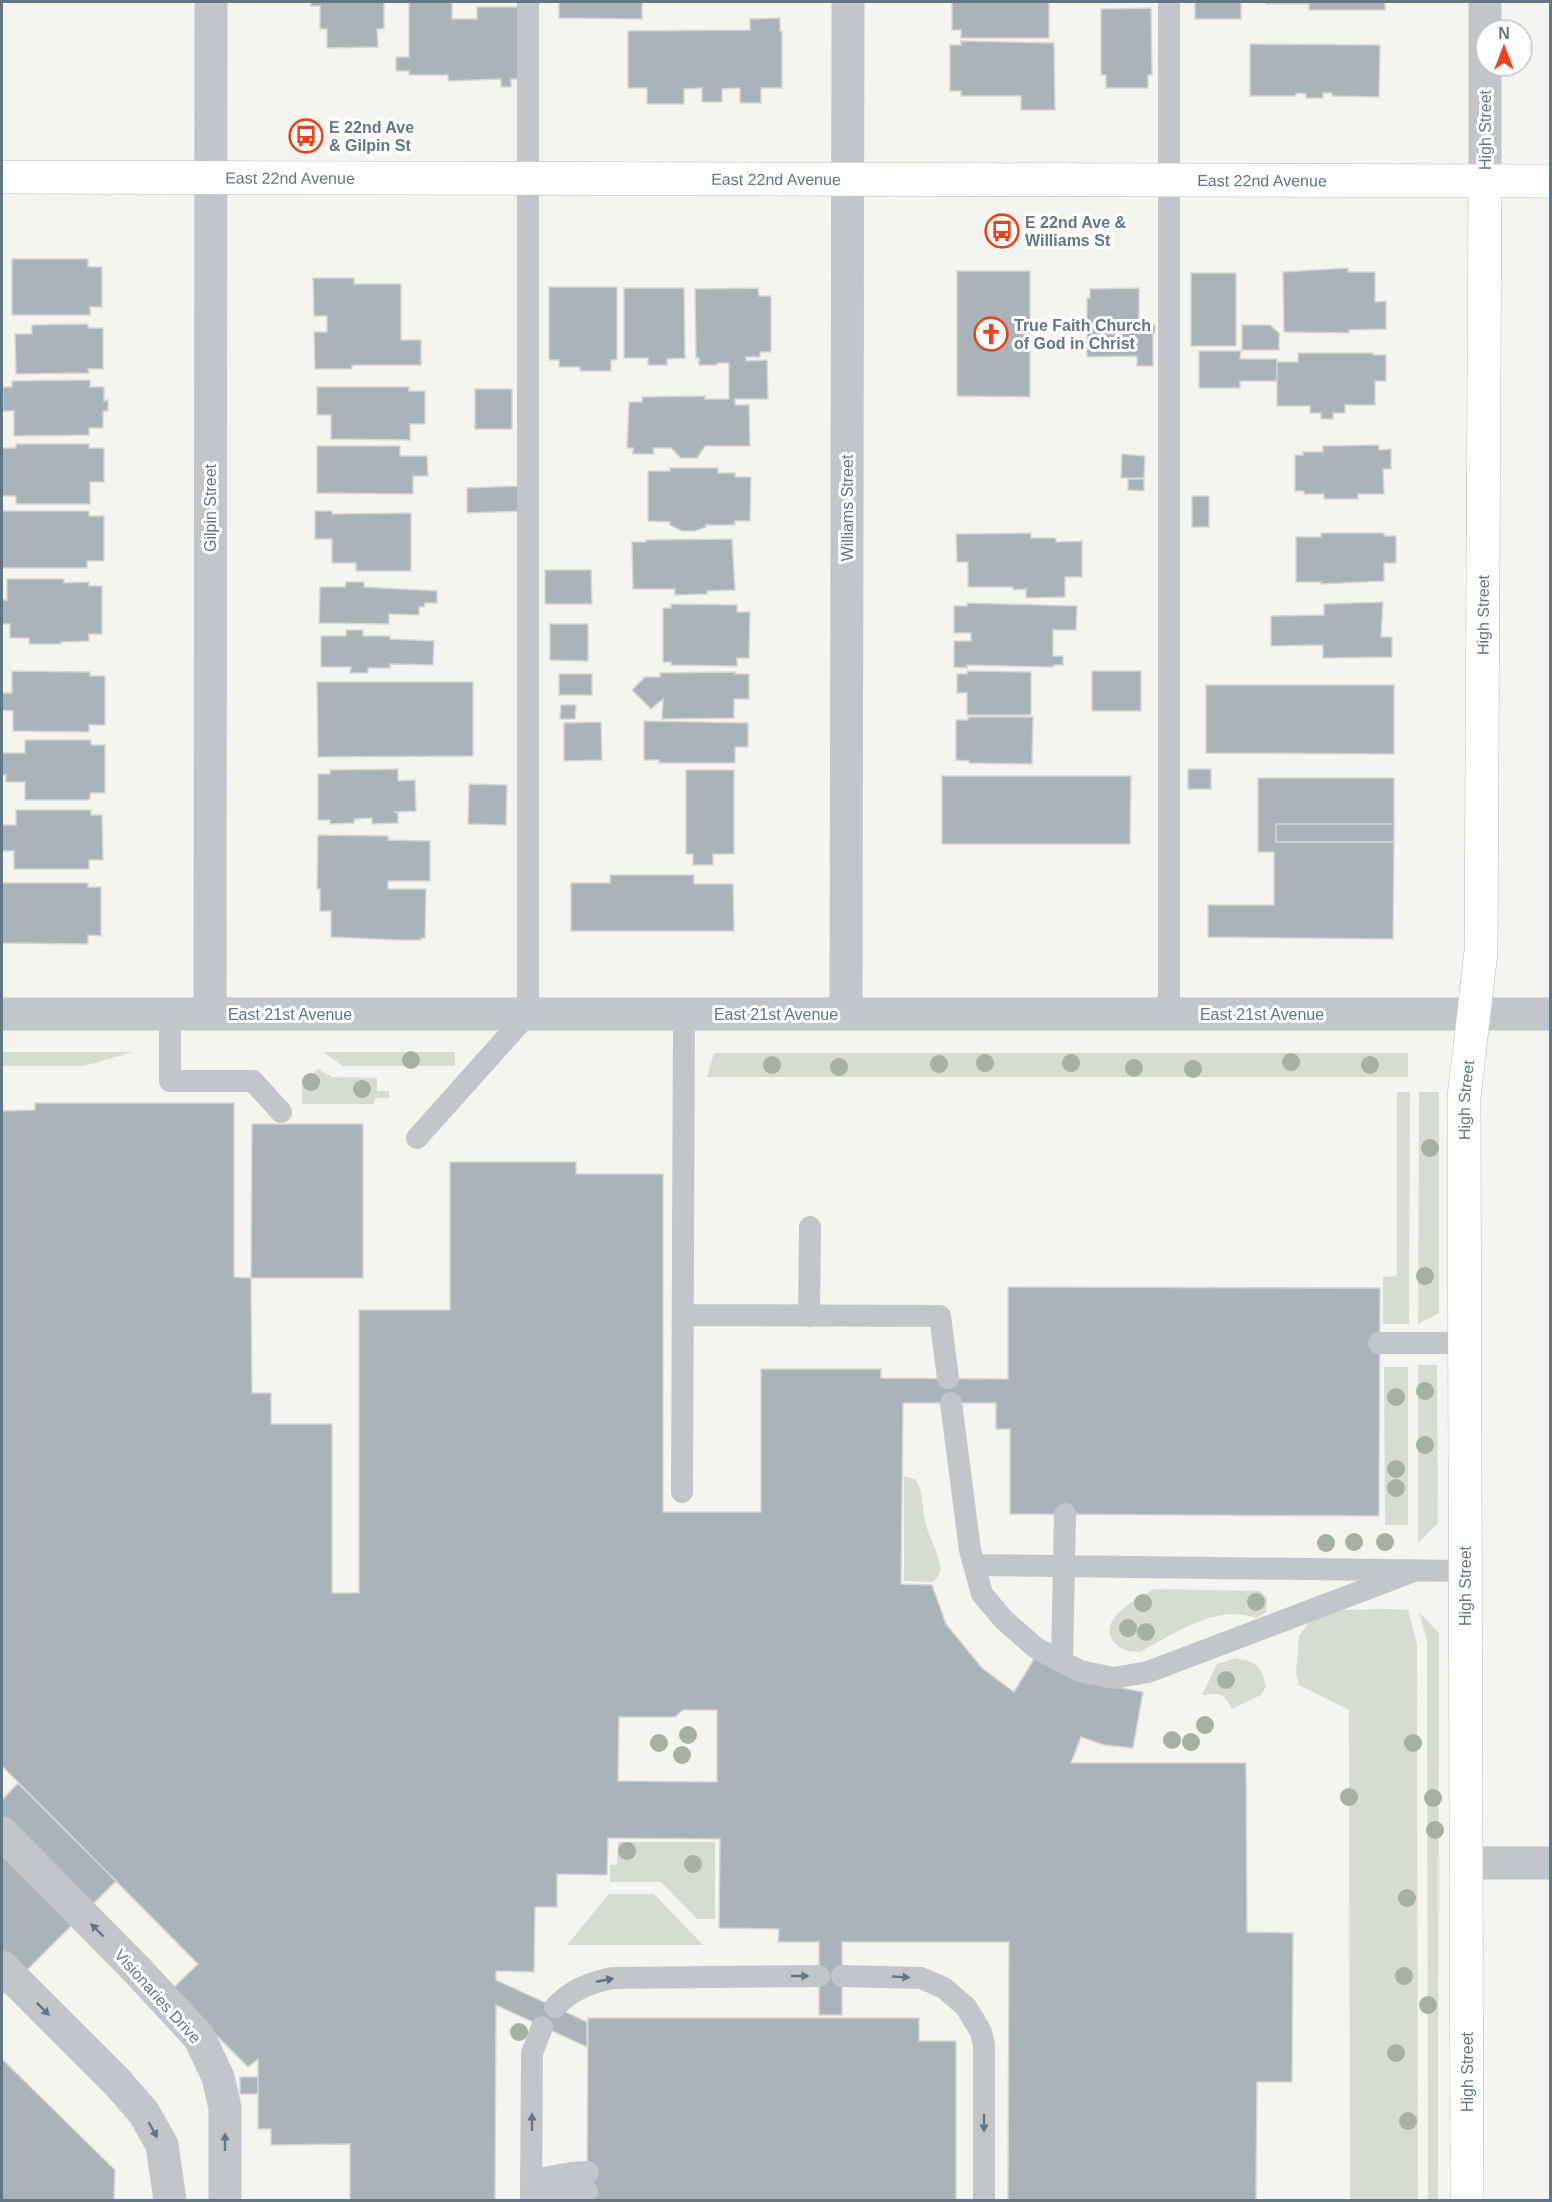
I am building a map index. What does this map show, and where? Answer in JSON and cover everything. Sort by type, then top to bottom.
[{"type":"street","name":"Gilpin Street","points":[[210,1014],[211,2]]},
{"type":"street","name":"Williams Street","points":[[846,1014],[848,2]]},
{"type":"street","name":"High Street","points":[[1467,2200],[1464,1098],[1481,952],[1485,2]]},
{"type":"street","name":"East 22nd Avenue","points":[[2,177],[1551,180]]},
{"type":"street","name":"East 21st Avenue","points":[[2,1014],[1551,1014]]},
{"type":"street","name":"Visionaries Drive","points":[[2,1833],[138,1971],[199,2037],[218,2077],[225,2108],[225,2200]]},
{"type":"street","points":[[1466,1863],[1551,1863]]},
{"type":"street","points":[[2,1967],[118,2083],[144,2113],[162,2145],[170,2200]]},
{"type":"lane","points":[[417,1138],[528,1014],[528,2]]},
{"type":"lane","points":[[1169,2],[1169,1014]]},
{"type":"lane","points":[[170,1014],[170,1081],[253,1081],[281,1112]]},
{"type":"lane","points":[[682,1492],[684,1014]]},
{"type":"lane","points":[[809,1316],[810,1227]]},
{"type":"lane","points":[[683,1315],[940,1316],[948,1378]]},
{"type":"lane","points":[[1379,1343],[1465,1343]]},
{"type":"lane","points":[[951,1403],[970,1550],[982,1594],[1004,1620],[1036,1648],[1080,1671],[1113,1678],[1148,1672],[1414,1571]]},
{"type":"lane","points":[[1062,1662],[1065,1515]]},
{"type":"lane","points":[[974,1565],[1465,1571]]},
{"type":"lane","points":[[555,2007],[565,1997],[587,1984],[612,1978],[819,1976]]},
{"type":"lane","points":[[842,1976],[921,1978],[944,1988],[966,2007],[981,2032],[984,2045],[984,2200]]},
{"type":"lane","points":[[542,2026],[532,2053],[531,2193],[571,2173],[588,2182]]},
{"type":"shaded area","points":[[2,1052],[133,1052],[84,1066],[2,1066]]},
{"type":"shaded area","points":[[323,1052],[455,1052],[455,1066],[343,1066]]},
{"type":"shaded area","points":[[714,1053],[1408,1053],[1408,1077],[707,1077]]},
{"type":"shaded area","points":[[318,1069],[332,1077],[377,1078],[377,1091],[389,1091],[389,1098],[375,1098],[374,1104],[302,1104],[302,1084]]},
{"type":"shaded area","points":[[1397,1092],[1410,1092],[1409,1324],[1383,1324],[1383,1277],[1397,1276]]},
{"type":"shaded area","points":[[1419,1092],[1439,1092],[1439,1313],[1418,1324]]},
{"type":"shaded area","points":[[1418,1365],[1437,1365],[1438,1523],[1418,1543]]},
{"type":"shaded area","points":[[1384,1367],[1408,1367],[1408,1525],[1385,1525]]},
{"type":"shaded area","points":[[904,1476],[915,1479],[921,1492],[925,1522],[940,1568],[939,1575],[933,1582],[904,1581]]},
{"type":"shaded area","points":[[1155,1589],[1260,1591],[1267,1598],[1266,1612],[1256,1618],[1226,1615],[1211,1618],[1182,1629],[1140,1652],[1122,1649],[1114,1642],[1110,1634],[1110,1626],[1114,1618],[1130,1603]]},
{"type":"shaded area","points":[[1339,1610],[1408,1610],[1417,1644],[1418,2200],[1350,2200],[1349,1710],[1299,1685],[1296,1673],[1299,1636],[1313,1617]]},
{"type":"shaded area","points":[[1419,1612],[1439,1633],[1438,2200],[1428,2200],[1427,1640]]},
{"type":"shaded area","points":[[1236,1658],[1254,1663],[1263,1674],[1266,1687],[1261,1695],[1232,1709],[1226,1699],[1220,1695],[1202,1695],[1217,1664]]},
{"type":"shaded area","points":[[618,1842],[715,1842],[715,1919],[697,1919],[661,1882],[610,1882],[610,1865],[617,1865]]},
{"type":"shaded area","points":[[609,1894],[654,1894],[703,1945],[567,1945]]},
{"type":"building","points":[[311,2],[384,2],[384,29],[377,29],[378,47],[327,48],[327,29],[320,29],[320,6],[311,6]]},
{"type":"building","points":[[409,2],[452,2],[452,19],[477,19],[477,7],[520,7],[520,79],[511,79],[511,87],[501,87],[501,79],[448,81],[448,75],[409,75],[409,71],[396,71],[396,57],[409,57]]},
{"type":"building","points":[[559,2],[642,2],[642,19],[559,18]]},
{"type":"building","points":[[952,2],[1049,2],[1049,38],[961,38],[961,30],[952,30]]},
{"type":"building","points":[[1195,2],[1241,2],[1241,19],[1195,19]]},
{"type":"building","points":[[1266,2],[1385,2],[1385,10],[1309,10],[1309,4],[1266,4]]},
{"type":"building","points":[[1151,8],[1152,75],[1148,75],[1148,88],[1106,88],[1106,75],[1101,75],[1101,9]]},
{"type":"building","points":[[780,18],[782,88],[761,88],[761,103],[740,103],[740,88],[722,89],[722,102],[702,102],[702,88],[684,89],[684,104],[647,104],[647,88],[628,88],[628,31],[750,30],[750,19]]},
{"type":"building","points":[[961,41],[1054,43],[1055,110],[1021,110],[1021,96],[961,96],[961,91],[950,91],[950,45],[961,45]]},
{"type":"building","points":[[1250,44],[1380,45],[1379,97],[1332,96],[1332,93],[1323,93],[1323,98],[1306,98],[1306,94],[1296,93],[1296,96],[1250,96]]},
{"type":"building","points":[[12,259],[88,259],[88,267],[102,267],[102,307],[90,307],[90,315],[12,315]]},
{"type":"building","points":[[1348,268],[1348,272],[1375,272],[1375,302],[1386,301],[1386,329],[1349,330],[1349,333],[1284,332],[1283,272]]},
{"type":"building","points":[[957,271],[1030,271],[1030,397],[957,396]]},
{"type":"building","points":[[1191,273],[1236,273],[1236,346],[1191,346]]},
{"type":"building","points":[[313,278],[354,278],[354,284],[401,284],[401,340],[421,340],[421,365],[352,365],[352,369],[315,369],[314,332],[327,332],[327,316],[314,316]]},
{"type":"building","points":[[549,287],[617,287],[617,360],[611,360],[611,371],[580,371],[580,367],[559,367],[559,360],[549,360]]},
{"type":"building","points":[[624,288],[684,288],[685,358],[667,359],[667,365],[648,365],[648,358],[624,358]]},
{"type":"building","points":[[758,288],[759,296],[771,296],[771,352],[760,352],[760,357],[746,357],[746,361],[767,360],[768,399],[735,399],[735,405],[749,405],[750,446],[705,446],[697,458],[681,458],[671,448],[653,448],[654,454],[633,454],[633,448],[627,448],[629,402],[642,402],[642,397],[705,396],[705,399],[729,399],[729,363],[699,365],[699,358],[696,358],[695,289]]},
{"type":"building","points":[[1139,288],[1139,325],[1155,325],[1153,366],[1137,366],[1137,356],[1087,357],[1087,298],[1090,298],[1090,289]]},
{"type":"building","points":[[88,324],[88,328],[103,328],[103,369],[88,369],[89,373],[16,374],[15,334],[32,334],[32,325]]},
{"type":"building","points":[[1242,325],[1270,325],[1279,333],[1279,350],[1242,350]]},
{"type":"building","points":[[1199,351],[1241,351],[1240,359],[1277,359],[1277,381],[1240,381],[1240,388],[1199,388]]},
{"type":"building","points":[[1298,353],[1386,355],[1386,381],[1375,381],[1375,405],[1345,405],[1345,413],[1333,413],[1333,419],[1321,419],[1321,413],[1310,413],[1310,406],[1277,406],[1277,362],[1298,362]]},
{"type":"building","points":[[90,380],[90,387],[104,387],[104,401],[108,400],[108,411],[103,411],[103,428],[89,428],[89,435],[14,436],[14,411],[3,411],[3,387],[12,387],[12,381]]},
{"type":"building","points":[[317,387],[409,387],[409,391],[425,391],[425,424],[410,424],[410,440],[331,439],[331,415],[317,415]]},
{"type":"building","points":[[475,389],[512,389],[512,429],[475,429]]},
{"type":"building","points":[[16,444],[89,444],[89,448],[104,448],[104,482],[90,482],[90,504],[16,504],[16,496],[2,496],[2,448],[16,448]]},
{"type":"building","points":[[1379,445],[1379,450],[1391,449],[1391,469],[1383,469],[1384,494],[1358,494],[1358,499],[1324,499],[1324,494],[1304,494],[1304,491],[1295,491],[1295,455],[1303,455],[1303,452],[1323,452],[1323,446]]},
{"type":"building","points":[[317,446],[400,446],[400,456],[427,456],[428,476],[413,476],[413,494],[317,493]]},
{"type":"building","points":[[1122,454],[1145,456],[1144,478],[1121,478]]},
{"type":"building","points":[[670,468],[718,468],[718,473],[735,473],[735,477],[751,477],[750,521],[735,521],[735,525],[706,525],[695,531],[682,531],[670,525],[670,522],[648,521],[648,471],[670,471]]},
{"type":"building","points":[[1128,479],[1144,479],[1144,491],[1128,490]]},
{"type":"building","points":[[519,486],[520,511],[467,513],[467,488]]},
{"type":"building","points":[[1192,496],[1209,496],[1209,527],[1192,527]]},
{"type":"building","points":[[2,511],[89,511],[89,516],[104,516],[104,561],[87,561],[87,568],[2,568]]},
{"type":"building","points":[[315,511],[332,511],[332,514],[411,513],[411,571],[356,571],[356,563],[332,563],[332,539],[315,539]]},
{"type":"building","points":[[1031,533],[1031,538],[1056,538],[1056,542],[1082,541],[1082,577],[1065,577],[1065,597],[1026,598],[1026,589],[968,587],[968,562],[957,562],[956,534]]},
{"type":"building","points":[[1321,533],[1384,533],[1384,536],[1396,536],[1396,563],[1384,563],[1384,581],[1321,584],[1321,582],[1296,582],[1296,537],[1321,537]]},
{"type":"building","points":[[732,539],[735,590],[675,595],[675,589],[633,589],[632,542]]},
{"type":"building","points":[[545,570],[591,570],[592,604],[545,604]]},
{"type":"building","points":[[7,579],[64,579],[64,583],[89,582],[89,586],[102,586],[102,634],[89,634],[89,641],[61,642],[61,644],[29,644],[29,638],[10,638],[10,624],[2,624],[2,600],[7,600]]},
{"type":"building","points":[[346,582],[364,582],[364,587],[437,591],[437,603],[425,603],[424,607],[419,607],[419,615],[389,614],[389,624],[319,623],[320,587],[345,587]]},
{"type":"building","points":[[1383,602],[1381,637],[1392,637],[1392,657],[1323,658],[1323,645],[1271,646],[1271,616],[1324,615],[1324,604]]},
{"type":"building","points":[[967,603],[1077,606],[1076,630],[1053,630],[1053,656],[1063,656],[1063,665],[1053,667],[967,665],[967,668],[954,667],[954,641],[971,641],[971,633],[954,633],[954,606],[967,606]]},
{"type":"building","points":[[671,604],[737,605],[737,612],[750,612],[749,658],[737,658],[737,666],[671,665],[671,662],[663,662],[663,608],[671,608]]},
{"type":"building","points":[[550,624],[588,624],[588,661],[550,660]]},
{"type":"building","points":[[346,630],[363,630],[363,636],[390,636],[390,639],[434,641],[433,665],[390,664],[390,668],[368,668],[368,673],[350,673],[351,667],[321,667],[321,636],[346,636]]},
{"type":"building","points":[[12,671],[90,672],[90,676],[105,676],[105,725],[89,725],[89,732],[13,731],[13,711],[2,710],[2,693],[12,693]]},
{"type":"building","points":[[967,671],[1031,672],[1031,715],[967,715],[967,693],[957,693],[957,674],[967,674]]},
{"type":"building","points":[[1092,671],[1141,671],[1141,711],[1092,711]]},
{"type":"building","points":[[735,672],[735,674],[749,674],[749,699],[734,699],[734,718],[662,719],[663,699],[651,709],[632,690],[645,677],[660,677],[660,673]]},
{"type":"building","points":[[559,674],[592,674],[592,695],[559,695]]},
{"type":"building","points":[[317,682],[473,682],[473,756],[318,757]]},
{"type":"building","points":[[1206,685],[1394,685],[1394,754],[1206,753]]},
{"type":"building","points":[[561,705],[576,705],[575,719],[560,719]]},
{"type":"building","points":[[968,717],[1033,717],[1032,764],[969,763],[969,761],[956,760],[956,720],[968,720]]},
{"type":"building","points":[[644,721],[748,723],[748,747],[735,747],[735,763],[659,763],[659,760],[644,760]]},
{"type":"building","points":[[601,722],[602,760],[564,761],[564,723]]},
{"type":"building","points":[[25,740],[91,740],[91,745],[105,745],[105,793],[91,793],[89,800],[25,800],[25,782],[6,782],[6,775],[2,775],[2,753],[25,753]]},
{"type":"building","points":[[398,769],[398,781],[415,780],[416,811],[394,812],[398,813],[398,823],[372,824],[372,818],[354,819],[354,823],[330,824],[330,820],[318,820],[318,774],[330,774],[330,770]]},
{"type":"building","points":[[1188,769],[1211,769],[1211,789],[1188,789]]},
{"type":"building","points":[[686,770],[734,770],[734,854],[713,854],[713,865],[693,865],[693,854],[686,854]]},
{"type":"building","points":[[942,776],[1131,776],[1130,844],[942,844]]},
{"type":"building","points":[[1258,778],[1394,778],[1394,824],[1276,824],[1276,842],[1394,842],[1393,939],[1208,937],[1208,905],[1274,905],[1274,852],[1258,852]]},
{"type":"building","points":[[469,784],[507,785],[506,825],[468,824]]},
{"type":"building","points":[[16,810],[91,810],[91,815],[102,815],[103,860],[89,860],[89,869],[14,869],[14,851],[2,851],[2,825],[16,825]]},
{"type":"building","points":[[1276,824],[1394,824],[1394,842],[1276,842]]},
{"type":"building","points":[[318,835],[388,836],[388,840],[430,841],[430,881],[388,881],[388,889],[426,889],[425,938],[399,940],[331,937],[331,911],[320,911],[320,889],[317,889]]},
{"type":"building","points":[[610,875],[694,875],[694,884],[733,884],[734,931],[571,931],[571,883],[610,883]]},
{"type":"building","points":[[2,883],[88,883],[88,887],[101,887],[101,936],[88,935],[88,944],[2,943]]},
{"type":"building","points":[[35,1103],[234,1103],[234,1277],[251,1278],[252,1393],[271,1393],[271,1424],[332,1424],[332,1593],[359,1593],[359,1310],[450,1310],[450,1162],[576,1162],[576,1174],[663,1174],[663,1512],[761,1512],[761,1369],[881,1369],[881,1378],[1008,1379],[1008,1287],[1380,1288],[1379,1516],[1010,1514],[1010,1429],[996,1429],[996,1403],[903,1403],[901,1584],[932,1585],[946,1624],[982,1668],[1014,1692],[1037,1654],[1106,1685],[1143,1692],[1133,1748],[1104,1745],[1081,1737],[1071,1763],[1246,1763],[1247,1932],[1293,1933],[1292,2082],[1257,2082],[1256,2200],[1008,2200],[1009,1942],[842,1942],[842,2015],[819,2015],[819,1942],[778,1942],[779,1929],[719,1928],[720,1839],[608,1838],[607,1875],[557,1874],[557,1907],[535,1907],[534,1972],[496,1971],[496,1980],[587,2022],[587,2047],[496,2005],[495,2200],[350,2200],[350,2144],[271,2145],[271,2129],[258,2129],[258,2059],[248,2067],[171,1990],[198,1964],[2,1766],[2,1111],[35,1110]],"holes":[[[683,1710],[717,1710],[717,1782],[618,1781],[619,1717],[675,1717]]]},
{"type":"building","points":[[252,1124],[363,1124],[363,1278],[251,1278]]},
{"type":"building","points":[[18,1783],[116,1881],[2,1995],[2,1800]]},
{"type":"building","points":[[588,2018],[919,2018],[919,2041],[956,2041],[956,2200],[587,2200]]},
{"type":"building","points":[[2,2059],[115,2170],[114,2200],[2,2200]]},
{"type":"building","points":[[240,2077],[258,2077],[258,2094],[240,2094]]},
{"type":"place","name":"E 22nd Ave & Gilpin St","points":[[306,136]]},
{"type":"place","name":"E 22nd Ave & Williams St","points":[[1002,231]]},
{"type":"place","name":"True Faith Church of God in Christ","points":[[991,334]]}]
